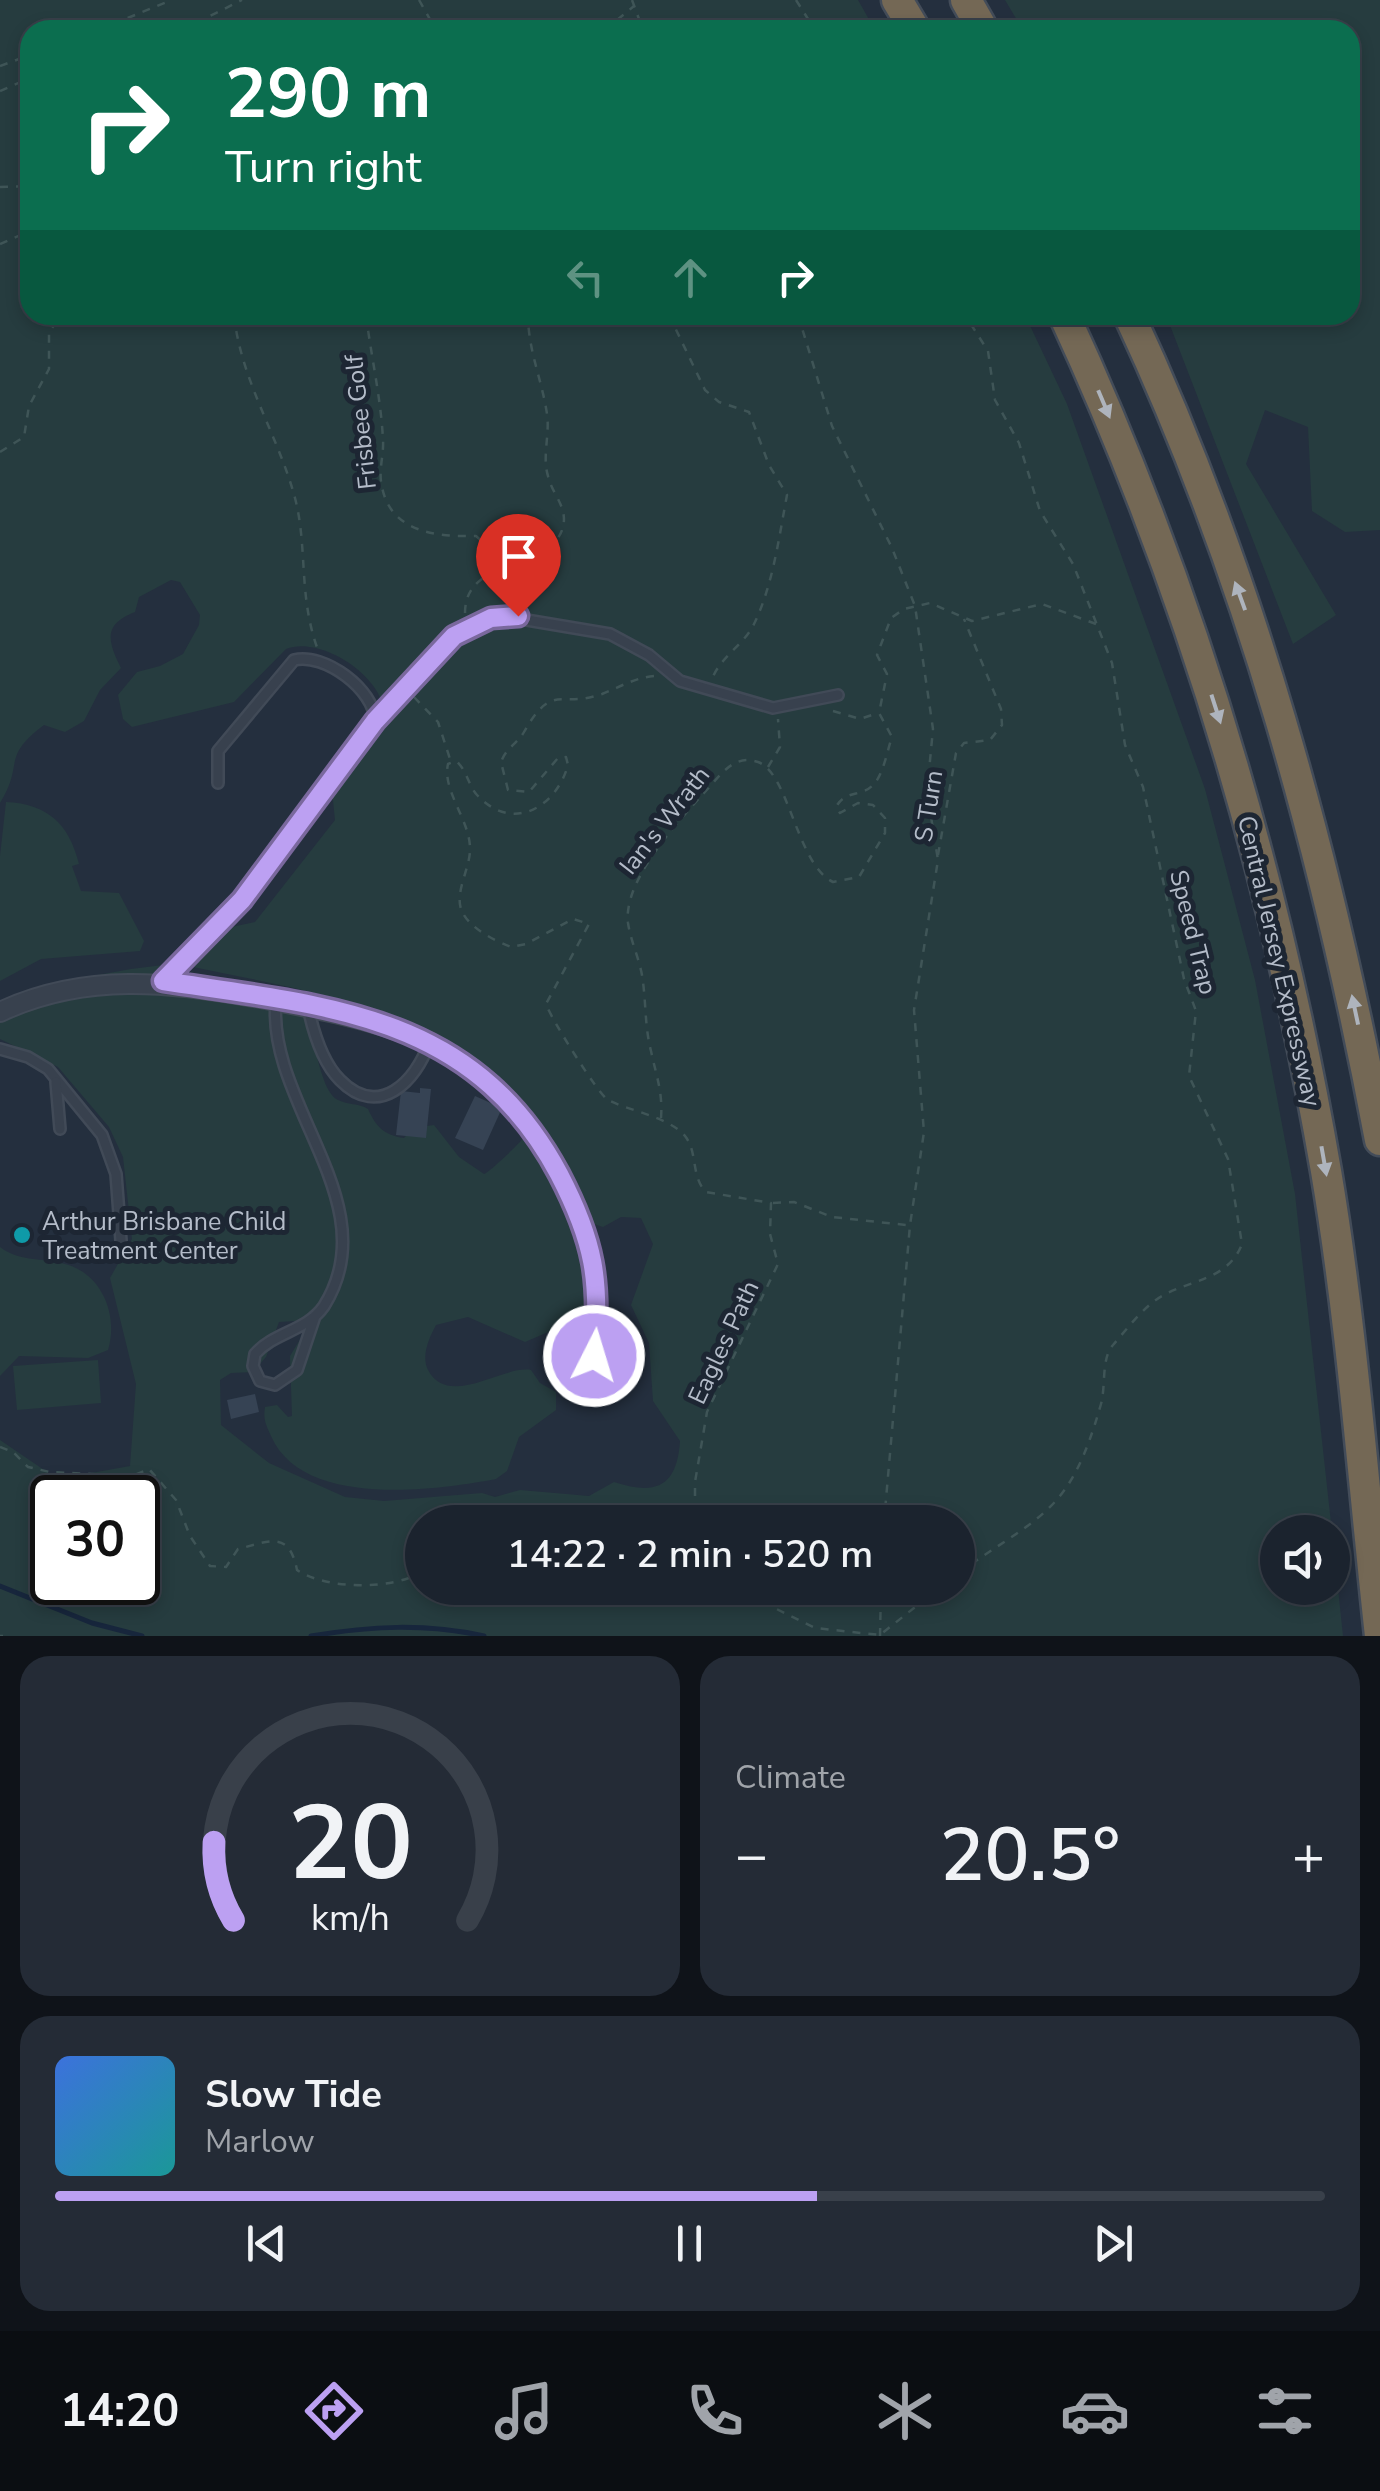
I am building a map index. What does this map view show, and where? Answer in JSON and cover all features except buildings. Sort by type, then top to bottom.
[{"type":"highway","name":"Central Jersey Expressway","points":[[1068,325],[1120,442],[1190,631],[1278,934],[1329,1192],[1380,1636]]},
{"type":"highway","points":[[1133,325],[1208,505],[1278,712],[1337,928],[1380,1140]]},
{"type":"street","points":[[1,1007],[82,988],[163,981],[381,1024],[468,1064],[507,1097],[552,1162],[578,1210],[597,1277],[594,1356]]},
{"type":"lane","points":[[163,981],[242,900],[375,721],[454,636],[470,626],[518,616],[600,631],[634,645],[675,678],[773,708],[838,696]]},
{"type":"lane","points":[[218,783],[218,750],[287,665],[300,658],[322,661],[370,699],[375,721]]},
{"type":"lane","points":[[276,1001],[275,1019],[297,1106],[325,1165],[342,1230],[338,1275],[316,1316],[293,1375],[275,1385],[260,1380],[253,1366],[258,1350],[316,1316]]},
{"type":"lane","points":[[308,1007],[314,1033],[336,1076],[363,1093],[386,1094],[406,1085],[419,1070],[429,1043]]},
{"type":"lane","points":[[0,1050],[28,1057],[53,1074],[102,1135],[111,1154],[122,1254]]},
{"type":"lane","points":[[53,1074],[60,1097],[60,1129]]},
{"type":"path","points":[[125,20],[172,0]]},
{"type":"path","points":[[202,20],[242,0]]},
{"type":"path","points":[[632,0],[639,20]]},
{"type":"path","points":[[617,20],[634,6]]},
{"type":"path","points":[[0,452],[24,437],[30,406],[49,369],[49,332],[54,325]]},
{"type":"path","points":[[236,325],[253,394],[294,494],[306,610],[322,661]]},
{"type":"path","name":"Frisbee Golf","points":[[367,325],[383,439],[382,486],[387,502],[408,523],[429,535],[476,536],[506,563]]},
{"type":"path","points":[[470,626],[466,604],[470,594],[506,563],[546,553],[562,531],[564,518],[546,469],[547,416],[529,325]]},
{"type":"path","points":[[673,325],[705,390],[720,402],[749,412],[769,465],[787,495],[753,628],[722,661],[708,690]]},
{"type":"path","points":[[801,325],[832,426],[916,606],[933,729],[927,792],[938,860],[914,1010],[924,1132],[910,1225],[885,1505]]},
{"type":"path","name":"Speed Trap","points":[[971,325],[988,351],[995,400],[1019,442],[1040,511],[1073,564],[1112,663],[1125,745],[1143,787],[1184,980],[1196,1012],[1189,1076],[1228,1159],[1242,1244],[1238,1256],[1219,1273],[1150,1304],[1110,1348],[1101,1404],[1084,1456],[1068,1487],[1044,1516],[975,1561]]},
{"type":"path","points":[[773,708],[782,735],[775,759],[768,767],[821,873],[833,882],[851,881],[863,872],[886,825],[873,804],[858,803],[840,813],[836,806],[844,796],[870,789],[876,782],[892,737],[879,713],[887,674],[877,655],[886,629],[898,612],[937,603],[963,618],[982,621],[1042,604],[1098,624]]},
{"type":"path","name":"S Turn","points":[[938,860],[956,753],[964,744],[990,740],[1002,724],[1001,709],[963,618]]},
{"type":"path","points":[[452,762],[461,764],[472,788],[490,806],[508,814],[529,813],[551,799],[568,765],[566,757],[558,758],[529,792],[508,790],[501,762],[510,744],[523,734],[533,712],[552,700],[596,696],[634,680],[675,678]]},
{"type":"path","points":[[401,693],[431,711],[452,762],[446,775],[470,846],[460,903],[466,918],[511,946],[526,944],[563,922],[587,921],[588,932],[571,951],[548,998],[548,1010],[602,1097],[661,1121],[688,1140],[696,1178],[706,1192],[771,1203],[794,1202],[832,1217],[910,1225]]},
{"type":"path","points":[[803,702],[860,718],[879,713]]},
{"type":"path","name":"Ian's Wrath","points":[[661,1121],[662,1087],[650,1050],[643,983],[628,925],[628,896],[678,821],[730,766],[745,759],[768,767]]},
{"type":"path","name":"Eagles Path","points":[[695,1505],[694,1482],[707,1412],[778,1264],[770,1234],[771,1203]]},
{"type":"path","points":[[0,1447],[14,1452],[28,1468],[50,1472],[132,1476],[148,1468],[176,1500],[190,1536],[210,1566],[226,1567],[238,1549],[268,1541],[286,1543],[293,1550],[297,1570],[307,1576],[356,1588],[374,1581],[388,1584],[405,1578]]},
{"type":"path","points":[[769,1605],[816,1628],[880,1636],[918,1605]]},
{"type":"path","points":[[880,1636],[881,1605]]},
{"type":"green space","points":[[0,0],[858,0],[869,20],[20,20],[20,325],[1030,325],[1067,404],[1205,789],[1255,980],[1295,1194],[1330,1515],[1260,1515],[1260,1605],[1340,1605],[1343,1636],[0,1636],[0,1440],[50,1474],[80,1475],[130,1466],[136,1384],[110,1278],[132,1239],[123,1157],[109,1127],[58,1067],[0,1039],[0,1010],[7,1001],[54,983],[163,965],[212,988],[258,989],[269,998],[304,1004],[321,1072],[331,1095],[368,1109],[382,1129],[397,1137],[404,1138],[413,1128],[434,1125],[459,1157],[484,1174],[526,1135],[586,1233],[590,1314],[525,1342],[468,1317],[436,1325],[429,1341],[425,1359],[428,1370],[437,1381],[449,1386],[531,1370],[540,1383],[556,1392],[556,1410],[519,1437],[507,1471],[496,1479],[405,1490],[372,1489],[310,1475],[287,1459],[271,1436],[264,1412],[265,1407],[277,1405],[288,1417],[292,1416],[290,1356],[304,1333],[304,1326],[296,1321],[279,1322],[266,1357],[253,1372],[231,1373],[220,1380],[221,1425],[269,1463],[345,1497],[384,1501],[482,1493],[495,1497],[520,1490],[589,1496],[614,1482],[642,1488],[662,1484],[674,1468],[680,1441],[653,1401],[649,1343],[631,1305],[653,1244],[641,1218],[621,1217],[603,1227],[594,1224],[570,1194],[511,1094],[481,1065],[445,1041],[362,1006],[188,966],[227,928],[255,922],[335,820],[332,790],[384,713],[381,699],[362,673],[332,653],[300,646],[286,649],[234,702],[132,727],[123,719],[118,695],[137,672],[183,654],[199,625],[200,615],[180,582],[171,580],[139,597],[135,612],[112,629],[111,643],[121,668],[100,690],[84,721],[65,732],[44,725],[22,745],[0,803]]},
{"type":"green space","points":[[1005,0],[1380,0],[1380,530],[1345,532],[1312,511],[1308,427],[1265,410],[1246,464],[1336,615],[1293,644],[1170,325],[1360,325],[1360,20],[1017,20]]},
{"type":"green space","points":[[6,802],[34,807],[63,827],[79,864],[72,866],[81,891],[119,893],[144,941],[140,951],[41,959],[0,981],[0,856]]},
{"type":"green space","points":[[0,1247],[22,1257],[61,1263],[87,1275],[109,1309],[108,1350],[88,1358],[19,1356],[0,1376]]},
{"type":"green space","points":[[98,1360],[101,1403],[17,1410],[13,1366]]},
{"type":"waterway","points":[[0,1586],[92,1623],[142,1636]]},
{"type":"waterway","points":[[311,1636],[398,1627],[484,1636]]},
{"type":"place","name":"Arthur Brisbane Child Treatment Center","points":[[22,1235]]},
{"type":"route","points":[[518,616],[491,618],[454,636],[375,721],[242,900],[163,981],[332,1011],[381,1024],[436,1046],[495,1085],[552,1162],[584,1225],[594,1258],[598,1293],[594,1356]]}]
